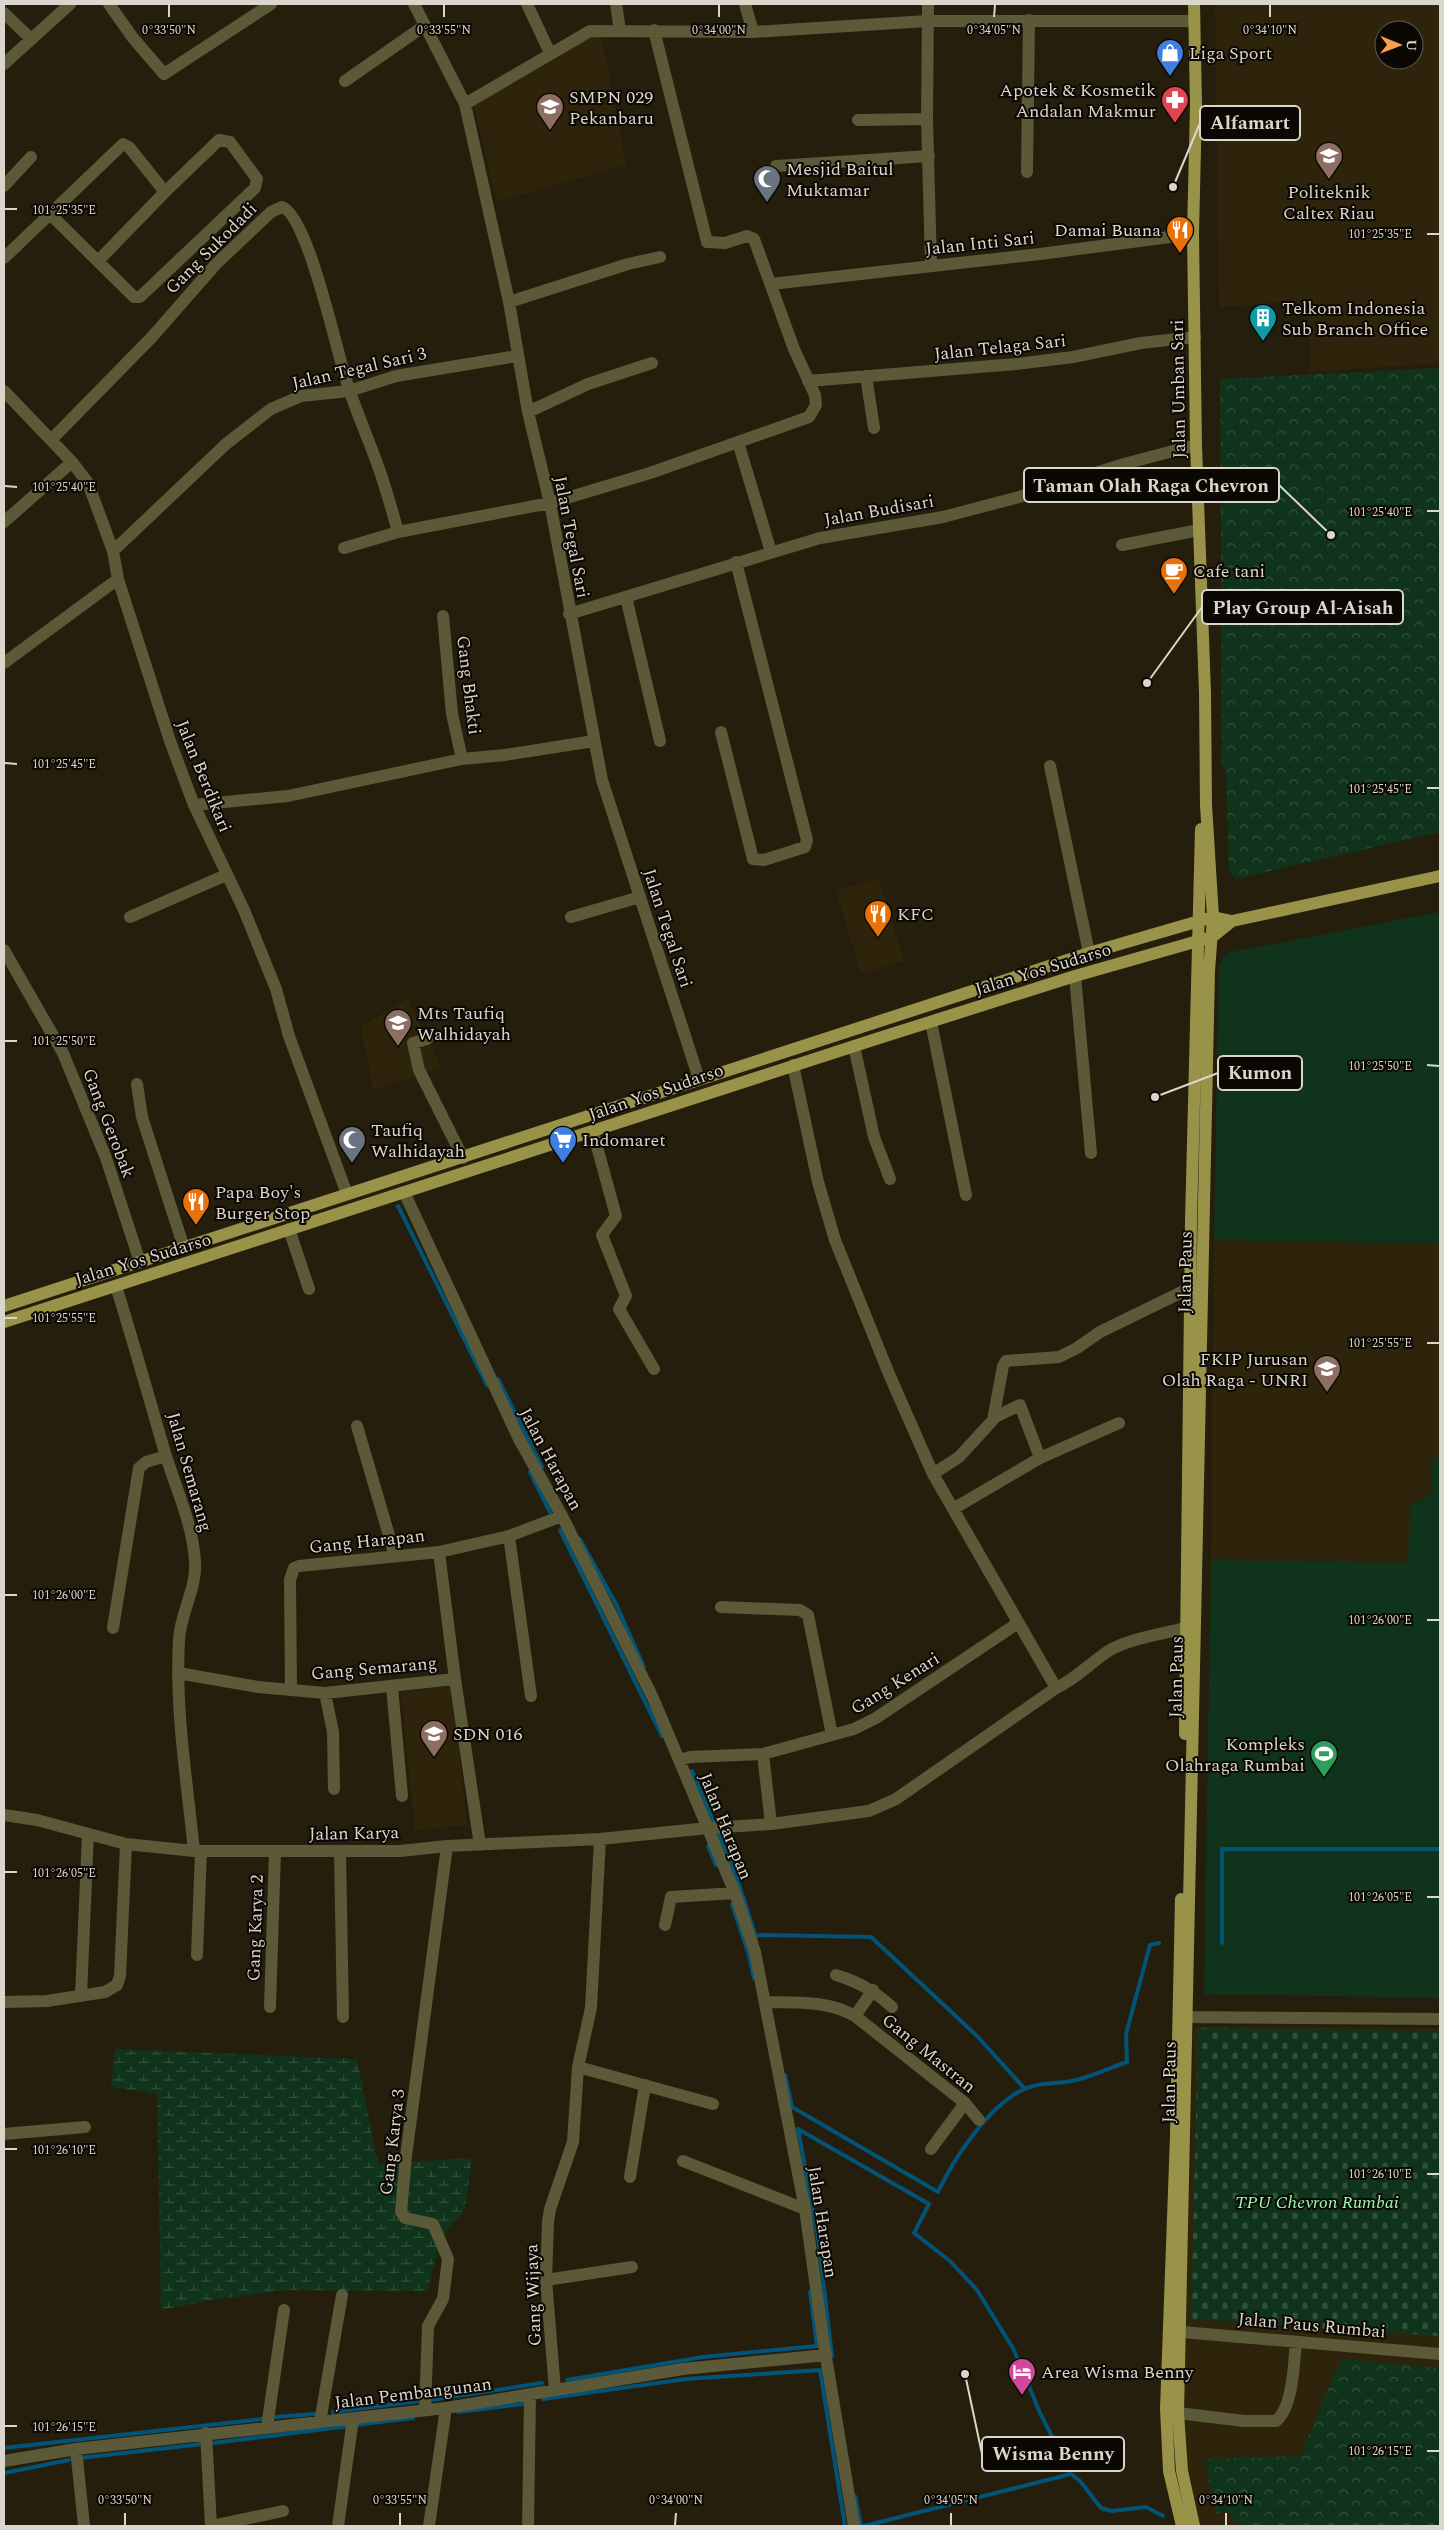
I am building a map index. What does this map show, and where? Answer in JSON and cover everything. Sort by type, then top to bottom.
[{"type":"main road","name":"Jalan Umban Sari","points":[[1194,4],[1196,105],[1193,234],[1196,445],[1206,805],[1213,917]]},
{"type":"main road","name":"Jalan Umban Sari","points":[[1198,922],[1201,832],[1206,805]]},
{"type":"main road","name":"Jalan Yos Sudarso","points":[[4,1306],[1089,953],[1213,917],[1232,921],[1440,876]]},
{"type":"main road","name":"Jalan Paus","points":[[1182,2526],[1170,2471],[1166,2409],[1183,2017],[1209,981],[1213,917]]},
{"type":"main road","name":"Jalan Yos Sudarso","points":[[4,1322],[593,1132],[793,1065],[1075,976],[1212,937],[1232,921]]},
{"type":"main road","name":"Jalan Paus","points":[[1194,2526],[1182,2472],[1178,2413],[1182,2332],[1185,1628],[1198,922]]},
{"type":"main road","points":[[872,1025],[876,1039]]},
{"type":"main road","points":[[251,1226],[255,1242]]},
{"type":"street","points":[[4,64],[70,4]]},
{"type":"street","points":[[109,4],[133,38],[164,74],[272,4]]},
{"type":"street","name":"Jalan Tegal Sari","points":[[414,4],[464,104],[509,302],[517,356],[550,504],[569,614],[602,780],[699,1079]]},
{"type":"street","points":[[528,4],[550,53]]},
{"type":"street","points":[[616,4],[620,31]]},
{"type":"street","points":[[745,4],[753,32]]},
{"type":"street","points":[[928,4],[927,119],[931,265]]},
{"type":"street","points":[[4,13],[31,39]]},
{"type":"street","points":[[1028,172],[1029,20]]},
{"type":"street","points":[[464,104],[587,31],[753,32],[927,21],[1194,21]]},
{"type":"street","points":[[345,81],[424,26]]},
{"type":"street","points":[[344,548],[398,532],[550,504],[650,473],[809,417],[816,405],[815,395],[754,239],[747,236],[725,243],[707,242],[654,30]]},
{"type":"street","points":[[858,120],[927,119]]},
{"type":"street","points":[[51,215],[134,297],[143,296],[254,188],[257,179],[230,142],[219,140],[98,261]]},
{"type":"street","points":[[4,258],[51,215],[122,144],[129,147],[165,192]]},
{"type":"street","points":[[776,166],[929,156]]},
{"type":"street","points":[[4,186],[31,157]]},
{"type":"street","name":"Gang Sukodadi","points":[[51,440],[152,337],[216,264],[271,212],[282,207],[288,209],[293,217],[307,247],[328,311],[336,349],[349,391]]},
{"type":"street","name":"Jalan Inti Sari","points":[[771,284],[1040,254],[1193,234]]},
{"type":"street","points":[[509,302],[628,264],[660,257]]},
{"type":"street","name":"Jalan Telaga Sari","points":[[808,381],[1016,364],[1073,357],[1141,343],[1195,337]]},
{"type":"street","name":"Jalan Tegal Sari 3","points":[[113,551],[226,444],[271,409],[301,396],[349,391],[396,376],[517,356]]},
{"type":"street","points":[[528,412],[588,384],[652,363]]},
{"type":"street","points":[[866,376],[874,428]]},
{"type":"street","name":"Jalan Berdikari","points":[[4,391],[72,462],[88,483],[113,551],[118,578],[170,741],[194,805],[244,910],[276,989],[289,1036],[347,1194]]},
{"type":"street","points":[[349,391],[378,466],[398,532]]},
{"type":"street","points":[[738,442],[771,552]]},
{"type":"street","name":"Jalan Budisari","points":[[569,614],[820,538],[943,517],[1019,498],[1124,464],[1196,445]]},
{"type":"street","points":[[4,522],[72,462]]},
{"type":"street","points":[[1122,545],[1199,530]]},
{"type":"street","points":[[721,732],[753,859],[764,860],[805,847],[807,840],[736,562]]},
{"type":"street","points":[[4,663],[118,578]]},
{"type":"street","points":[[626,597],[660,741]]},
{"type":"street","name":"Gang Bhakti","points":[[443,616],[452,714],[462,759]]},
{"type":"street","points":[[194,805],[288,796],[462,759],[505,755],[594,741]]},
{"type":"street","points":[[1050,766],[1089,953]]},
{"type":"street","points":[[130,916],[226,874]]},
{"type":"street","points":[[572,917],[640,897]]},
{"type":"street","name":"Gang Gerobak","points":[[4,950],[63,1053],[106,1158],[140,1262]]},
{"type":"street","points":[[1075,976],[1091,1153]]},
{"type":"street","points":[[931,1022],[966,1194]]},
{"type":"street","points":[[427,1039],[413,1043],[419,1070],[463,1158]]},
{"type":"street","points":[[854,1046],[874,1137],[890,1179]]},
{"type":"street","points":[[793,1065],[818,1182],[835,1240],[933,1474],[1056,1688]]},
{"type":"street","points":[[137,1084],[142,1117],[184,1248]]},
{"type":"street","points":[[593,1132],[616,1216],[602,1235],[626,1296],[620,1309],[654,1369]]},
{"type":"street","name":"Jalan Harapan","points":[[404,1192],[519,1439],[685,1759],[755,1952],[805,2209],[826,2355],[854,2526]]},
{"type":"street","points":[[289,1229],[310,1289]]},
{"type":"street","name":"Jalan Semarang","points":[[116,1286],[166,1456],[184,1506],[195,1565],[180,1628],[178,1673],[182,1734],[198,1851],[197,1955]]},
{"type":"street","points":[[995,1417],[1003,1366],[1006,1361],[1059,1357],[1077,1348],[1100,1332],[1190,1288]]},
{"type":"street","points":[[933,1474],[959,1457],[995,1417],[1020,1404],[1040,1458]]},
{"type":"street","points":[[952,1509],[1040,1458],[1119,1424]]},
{"type":"street","points":[[357,1426],[395,1556]]},
{"type":"street","points":[[113,1628],[139,1468],[146,1462],[166,1456]]},
{"type":"street","name":"Gang Harapan","points":[[291,1690],[290,1580],[294,1568],[439,1552],[509,1536],[560,1517]]},
{"type":"street","points":[[509,1536],[531,1696]]},
{"type":"street","name":"Gang Semarang","points":[[439,1552],[455,1679],[480,1846]]},
{"type":"street","points":[[721,1607],[800,1610],[808,1615],[832,1735]]},
{"type":"street","name":"Gang Kenari","points":[[685,1759],[762,1754],[854,1730],[876,1718],[1018,1623]]},
{"type":"street","name":"Jalan Karya","points":[[4,1815],[37,1820],[126,1844],[198,1851],[340,1852],[400,1851],[447,1846],[480,1846],[600,1839],[710,1827],[771,1824],[869,1811],[896,1800],[1056,1688],[1068,1683],[1095,1659],[1113,1649],[1185,1628]]},
{"type":"street","name":"Gang Semarang","points":[[178,1673],[291,1690],[325,1693],[455,1679]]},
{"type":"street","points":[[392,1687],[402,1796]]},
{"type":"street","points":[[325,1693],[333,1732],[334,1790]]},
{"type":"street","points":[[762,1754],[771,1824]]},
{"type":"street","points":[[81,1995],[88,1834]]},
{"type":"street","name":"Gang Wijaya","points":[[555,2386],[546,2280],[550,2209],[573,2142],[578,2067],[591,2008],[600,1839]]},
{"type":"street","points":[[4,2002],[47,2000],[81,1995],[111,1990],[117,1985],[120,1976],[126,1844]]},
{"type":"street","name":"Gang Karya 3","points":[[425,2410],[428,2326],[443,2299],[448,2255],[433,2224],[405,2218],[401,2212],[406,2156],[447,1846]]},
{"type":"street","name":"Gang Karya 2","points":[[270,2007],[275,1851]]},
{"type":"street","points":[[340,1852],[343,2017]]},
{"type":"street","points":[[665,1924],[671,1897],[735,1893]]},
{"type":"street","name":"Gang Mastran","points":[[836,1975],[856,1981],[873,1990],[892,2007]]},
{"type":"street","name":"Gang Mastran","points":[[855,2016],[873,1990]]},
{"type":"street","name":"Gang Mastran","points":[[766,2002],[821,2003],[839,2007],[855,2016],[965,2103],[979,2120]]},
{"type":"street","points":[[1183,2017],[1440,2018]]},
{"type":"street","points":[[578,2067],[713,2104]]},
{"type":"street","points":[[630,2177],[645,2085]]},
{"type":"street","points":[[931,2149],[965,2103]]},
{"type":"street","points":[[788,2116],[801,2122]]},
{"type":"street","points":[[4,2134],[84,2127]]},
{"type":"street","points":[[683,2161],[805,2209]]},
{"type":"street","points":[[546,2280],[632,2267]]},
{"type":"street","points":[[320,2422],[342,2295]]},
{"type":"street","points":[[267,2427],[284,2310]]},
{"type":"street","name":"Jalan Paus Rumbai","points":[[1182,2332],[1440,2354]]},
{"type":"street","points":[[1178,2413],[1244,2421],[1276,2421],[1286,2405],[1293,2376],[1296,2342]]},
{"type":"street","name":"Jalan Pembangunan","points":[[4,2461],[76,2449],[206,2433],[320,2422],[353,2423],[425,2410],[446,2409],[530,2396],[555,2386],[683,2369],[826,2355]]},
{"type":"street","points":[[528,2526],[530,2396]]},
{"type":"street","points":[[429,2526],[445,2427],[446,2409]]},
{"type":"street","points":[[338,2526],[353,2423]]},
{"type":"street","points":[[206,2433],[211,2526],[283,2512]]},
{"type":"street","points":[[76,2449],[84,2526]]},
{"type":"shaded area","name":"Politeknik Caltex Riau","points":[[1215,4],[1440,4],[1440,363],[1310,372],[1309,300],[1219,307]]},
{"type":"shaded area","name":"SMPN 029 Pekanbaru","points":[[599,23],[626,165],[497,202],[472,97]]},
{"type":"shaded area","points":[[879,878],[904,961],[861,974],[836,891]]},
{"type":"shaded area","name":"Mts Taufiq Walhidayah","points":[[408,998],[441,1067],[373,1091],[361,1027]]},
{"type":"shaded area","name":"FKIP Jurusan Olah Raga - UNRI","points":[[1214,1240],[1440,1244],[1440,1455],[1432,1462],[1432,1495],[1410,1504],[1408,1563],[1211,1560]]},
{"type":"shaded area","name":"SDN 016","points":[[452,1686],[467,1825],[415,1830],[401,1692]]},
{"type":"shaded area","points":[[1194,2026],[1440,2028],[1440,2526],[1194,2526],[1181,2473]]},
{"type":"green space","points":[[1440,368],[1440,832],[1235,879],[1229,871],[1226,774],[1222,766],[1220,379]]},
{"type":"green space","points":[[1440,912],[1440,1244],[1214,1240],[1219,964],[1227,953]]},
{"type":"green space","name":"Kompleks Olahraga Rumbai","points":[[1440,1455],[1440,1998],[1204,1994],[1211,1560],[1408,1563],[1410,1504],[1432,1495],[1432,1462]]},
{"type":"green space","name":"TPU Chevron Rumbai","points":[[1198,2028],[1440,2031],[1440,2336],[1191,2319]]},
{"type":"green space","points":[[115,2049],[357,2059],[378,2164],[472,2158],[465,2210],[441,2237],[427,2291],[284,2290],[206,2301],[161,2310],[157,2094],[111,2087]]},
{"type":"green space","points":[[1341,2359],[1440,2368],[1440,2526],[1243,2526],[1232,2519],[1228,2511],[1216,2513],[1204,2459],[1300,2456]]},
{"type":"waterway","points":[[398,1206],[487,1385]]},
{"type":"waterway","points":[[498,1379],[542,1467]]},
{"type":"waterway","points":[[530,1472],[550,1512]]},
{"type":"waterway","points":[[560,1530],[662,1736]]},
{"type":"waterway","points":[[580,1539],[616,1604],[644,1667]]},
{"type":"waterway","points":[[692,1771],[737,1878],[756,1937]]},
{"type":"waterway","points":[[708,1846],[716,1865]]},
{"type":"waterway","points":[[1222,1943],[1222,1849],[1440,1849]]},
{"type":"waterway","points":[[732,1904],[748,1952],[754,1978]]},
{"type":"waterway","points":[[756,1935],[871,1937],[976,2035],[1025,2089]]},
{"type":"waterway","points":[[785,2075],[792,2107],[938,2192],[954,2163],[975,2132],[1000,2105],[1013,2095],[1033,2086],[1079,2079],[1127,2062],[1126,2034],[1150,1945],[1159,1943]]},
{"type":"waterway","points":[[798,2129],[929,2204],[914,2233],[950,2261],[977,2290],[1014,2350],[1040,2413],[1071,2474],[1080,2481],[1101,2508],[1112,2511],[1146,2507],[1163,2516]]},
{"type":"waterway","points":[[798,2129],[818,2237],[832,2356]]},
{"type":"waterway","points":[[567,2380],[703,2357],[817,2346],[810,2292]]},
{"type":"waterway","points":[[543,2399],[686,2379],[820,2370],[845,2526]]},
{"type":"waterway","points":[[431,2400],[542,2383]]},
{"type":"waterway","points":[[333,2412],[419,2401]]},
{"type":"waterway","points":[[458,2412],[523,2404]]},
{"type":"waterway","points":[[275,2417],[314,2414]]},
{"type":"waterway","points":[[356,2425],[413,2418]]},
{"type":"waterway","points":[[4,2448],[262,2419]]},
{"type":"waterway","points":[[213,2443],[349,2426]]},
{"type":"waterway","points":[[80,2458],[202,2444]]},
{"type":"waterway","points":[[4,2473],[69,2460]]},
{"type":"waterway","points":[[864,2526],[1071,2474]]},
{"type":"waterway","points":[[855,2496],[861,2526]]},
{"type":"place","name":"Liga Sport","points":[[1170,77]]},
{"type":"place","name":"Apotek & Kosmetik Andalan Makmur","points":[[1175,124]]},
{"type":"place","name":"SMPN 029 Pekanbaru","points":[[550,131]]},
{"type":"place","name":"Politeknik Caltex Riau","points":[[1329,180]]},
{"type":"place","name":"Alfamart","points":[[1173,187]]},
{"type":"place","name":"Mesjid Baitul Muktamar","points":[[767,203]]},
{"type":"place","name":"Damai Buana","points":[[1180,254]]},
{"type":"place","name":"Telkom Indonesia Sub Branch Office","points":[[1263,342]]},
{"type":"place","name":"Taman Olah Raga Chevron","points":[[1331,535]]},
{"type":"place","name":"Cafe tani","points":[[1174,595]]},
{"type":"place","name":"Play Group Al-Aisah","points":[[1147,683]]},
{"type":"place","name":"KFC","points":[[878,938]]},
{"type":"place","name":"Mts Taufiq Walhidayah","points":[[398,1047]]},
{"type":"place","name":"Kumon","points":[[1155,1097]]},
{"type":"place","name":"Taufiq Walhidayah","points":[[352,1164]]},
{"type":"place","name":"Indomaret","points":[[563,1164]]},
{"type":"place","name":"Papa Boy's Burger Stop","points":[[196,1226]]},
{"type":"place","name":"FKIP Jurusan Olah Raga - UNRI","points":[[1327,1393]]},
{"type":"place","name":"SDN 016","points":[[434,1758]]},
{"type":"place","name":"Kompleks Olahraga Rumbai","points":[[1324,1778]]},
{"type":"place","name":"Wisma Benny","points":[[965,2374]]},
{"type":"place","name":"Area Wisma Benny","points":[[1022,2396]]}]
